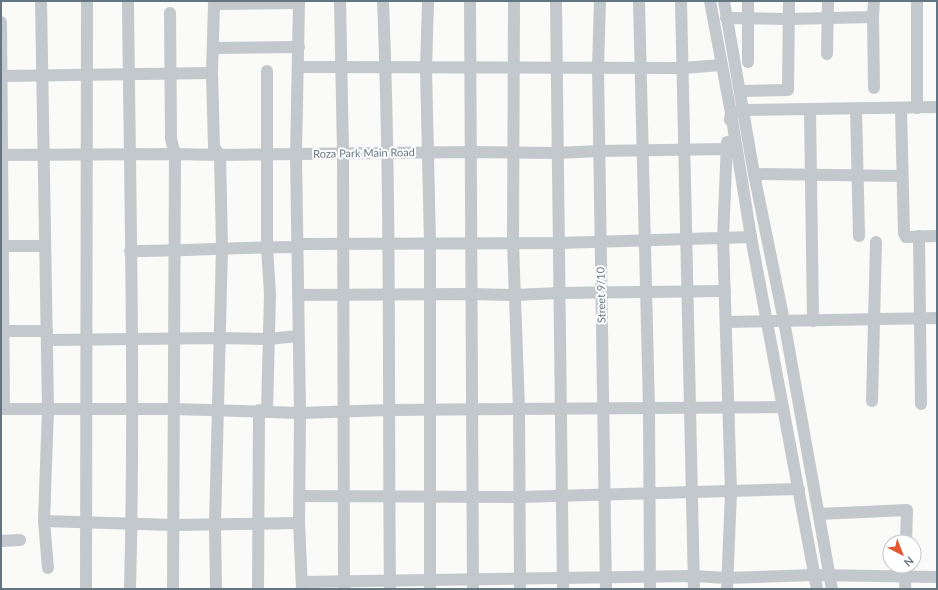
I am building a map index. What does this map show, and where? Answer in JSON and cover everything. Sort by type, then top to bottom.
[{"type":"street","points":[[41,1],[48,409],[44,521],[48,568]]},
{"type":"street","points":[[86,589],[88,1]]},
{"type":"street","points":[[128,1],[132,524],[130,589]]},
{"type":"street","points":[[340,1],[343,68],[344,152],[344,585]]},
{"type":"street","points":[[383,1],[386,66],[390,585]]},
{"type":"street","points":[[428,1],[426,69],[430,243],[430,584]]},
{"type":"street","points":[[470,1],[473,584]]},
{"type":"street","points":[[514,1],[512,69],[513,243],[519,409],[520,584]]},
{"type":"street","points":[[556,1],[563,584]]},
{"type":"street","name":"Street 9/10","points":[[600,1],[598,68],[606,495],[606,583]]},
{"type":"street","points":[[639,1],[649,409],[650,583]]},
{"type":"street","points":[[681,1],[694,589]]},
{"type":"street","points":[[710,1],[731,113],[751,237],[817,589]]},
{"type":"street","points":[[724,1],[754,174],[784,321],[832,589]]},
{"type":"street","points":[[748,1],[748,62]]},
{"type":"street","points":[[740,92],[788,90],[788,1]]},
{"type":"street","points":[[826,54],[828,1]]},
{"type":"street","points":[[874,1],[874,88]]},
{"type":"street","points":[[917,1],[917,108]]},
{"type":"street","points":[[216,589],[215,525],[221,338],[222,247],[220,156],[214,147],[212,73],[214,4],[299,2],[296,155],[302,585],[650,583],[694,576],[727,584],[815,575],[829,576],[882,573]]},
{"type":"street","points":[[170,13],[171,139],[175,154],[173,589]]},
{"type":"street","points":[[726,18],[748,20],[873,17]]},
{"type":"street","points":[[1,22],[2,409],[174,409],[300,413],[388,410],[783,407]]},
{"type":"street","points":[[213,48],[299,47]]},
{"type":"street","points":[[298,67],[343,68],[386,66],[426,69],[512,69],[683,68],[721,65]]},
{"type":"street","points":[[258,589],[263,411],[270,294],[267,247],[267,71]]},
{"type":"street","points":[[1,76],[212,73]]},
{"type":"street","points":[[731,113],[744,110],[901,109],[937,107]]},
{"type":"street","points":[[856,109],[859,176],[859,236]]},
{"type":"street","points":[[901,109],[904,234],[906,237],[937,236]]},
{"type":"street","points":[[810,110],[813,321]]},
{"type":"street","points":[[727,584],[731,492],[724,238],[726,149],[731,113]]},
{"type":"street","name":"Roza Park Main Road","points":[[1,155],[175,154],[220,156],[267,154],[296,155],[344,152],[557,153],[726,149]]},
{"type":"street","points":[[754,174],[902,176]]},
{"type":"street","points":[[919,236],[921,404]]},
{"type":"street","points":[[130,251],[175,251],[222,247],[267,247],[388,242],[559,243],[751,237]]},
{"type":"street","points":[[872,401],[876,242]]},
{"type":"street","points":[[2,246],[45,246]]},
{"type":"street","points":[[298,295],[472,294],[514,296],[601,292],[687,290],[725,291]]},
{"type":"street","points":[[727,322],[937,318]]},
{"type":"street","points":[[2,331],[87,340],[175,338],[268,339],[298,336]]},
{"type":"street","points":[[301,496],[520,497],[692,494],[799,489]]},
{"type":"street","points":[[819,514],[907,510],[906,534]]},
{"type":"street","points":[[44,521],[173,525],[260,525],[300,523]]},
{"type":"street","points":[[1,540],[20,540]]},
{"type":"street","points":[[905,589],[906,574]]},
{"type":"street","points":[[922,574],[937,577]]}]
